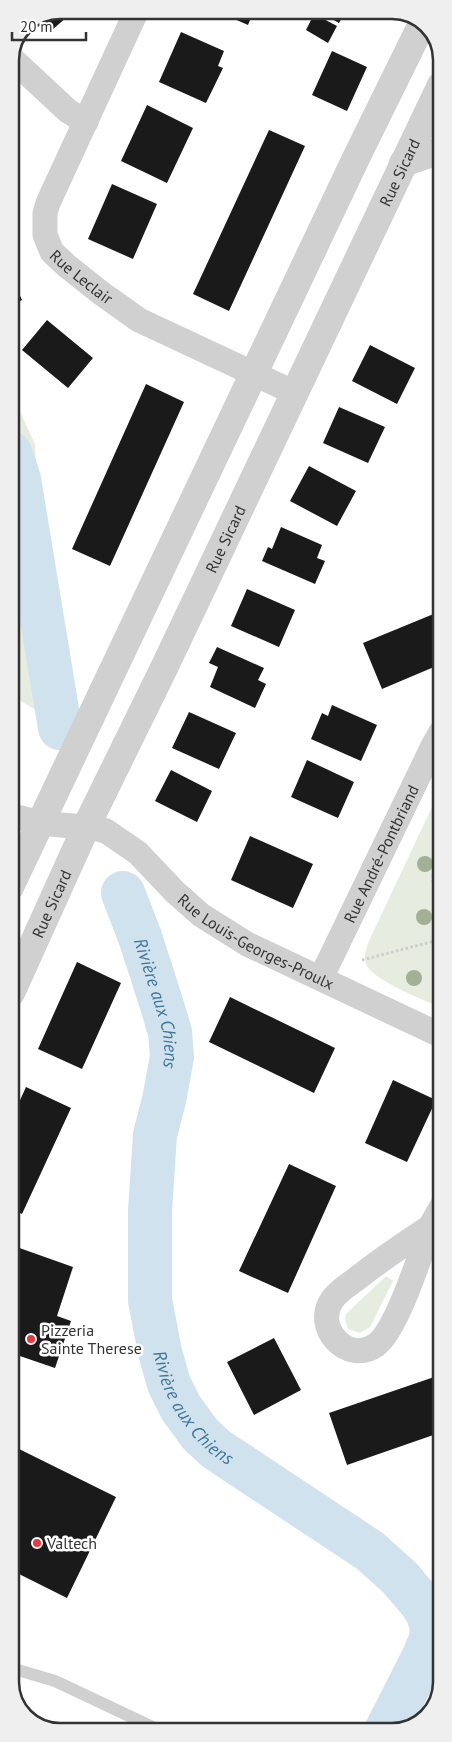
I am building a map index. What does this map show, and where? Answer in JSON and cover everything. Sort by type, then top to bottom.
[{"type":"street","name":"Rue Leclair","points":[[133,19],[45,213],[46,235],[52,252],[100,293],[139,320],[295,393]]},
{"type":"street","points":[[19,868],[419,29]]},
{"type":"street","points":[[19,65],[68,111],[86,122]]},
{"type":"street","name":"Rue Sicard","points":[[19,974],[86,827],[164,668],[433,101]]},
{"type":"street","points":[[403,163],[433,153]]},
{"type":"street","name":"Rue André-Pontbriand","points":[[321,978],[433,746]]},
{"type":"street","name":"Rue Louis-Georges-Proulx","points":[[19,817],[40,823],[86,827],[106,832],[128,845],[148,862],[175,892],[213,924],[247,944],[433,1032]]},
{"type":"street","points":[[430,1227],[377,1263],[332,1300],[326,1314],[327,1323],[335,1340],[342,1346],[356,1351],[363,1350],[377,1344],[388,1330],[408,1287],[433,1222]]},
{"type":"lane","points":[[19,1670],[55,1681],[142,1723]]},
{"type":"path","points":[[362,960],[433,941]]},
{"type":"shaded area","points":[[19,409],[35,444],[37,503],[58,673],[55,696],[36,710],[19,700]]},
{"type":"shaded area","points":[[433,805],[433,1004],[401,990],[372,972],[367,966],[365,957],[368,943]]},
{"type":"shaded area","points":[[386,1276],[393,1281],[370,1327],[360,1333],[348,1329],[345,1319],[346,1314]]},
{"type":"building","points":[[65,19],[52,30],[45,22]]},
{"type":"building","points":[[234,19],[250,19],[248,25]]},
{"type":"building","points":[[312,19],[324,19],[337,26],[328,43],[306,30]]},
{"type":"building","points":[[332,19],[341,19],[339,23]]},
{"type":"building","points":[[181,32],[224,51],[218,66],[223,68],[206,103],[159,82]]},
{"type":"building","points":[[332,51],[367,67],[347,111],[312,95]]},
{"type":"building","points":[[147,105],[193,128],[167,183],[121,161]]},
{"type":"building","points":[[269,130],[305,146],[229,311],[193,294]]},
{"type":"building","points":[[112,184],[157,204],[133,259],[88,239]]},
{"type":"building","points":[[47,320],[93,358],[68,388],[22,350]]},
{"type":"building","points":[[370,345],[415,368],[397,404],[352,381]]},
{"type":"building","points":[[146,384],[184,402],[110,566],[72,549]]},
{"type":"building","points":[[339,407],[385,427],[368,463],[323,443]]},
{"type":"building","points":[[309,466],[356,491],[337,526],[290,501]]},
{"type":"building","points":[[281,527],[322,545],[317,558],[325,561],[315,584],[262,561],[268,547],[272,549]]},
{"type":"building","points":[[247,589],[295,610],[279,647],[231,626]]},
{"type":"building","points":[[433,614],[433,667],[382,689],[363,643]]},
{"type":"building","points":[[217,647],[264,668],[258,680],[266,684],[255,708],[210,687],[218,667],[209,663]]},
{"type":"building","points":[[332,705],[377,725],[361,761],[311,739],[322,713],[328,716]]},
{"type":"building","points":[[189,712],[236,733],[219,769],[172,748]]},
{"type":"building","points":[[307,760],[354,782],[338,818],[291,797]]},
{"type":"building","points":[[171,770],[212,791],[197,822],[155,801]]},
{"type":"building","points":[[250,836],[313,864],[293,908],[231,880]]},
{"type":"building","points":[[77,962],[121,983],[82,1069],[38,1049]]},
{"type":"building","points":[[230,997],[335,1048],[314,1093],[209,1042]]},
{"type":"building","points":[[393,1080],[433,1099],[433,1106],[407,1162],[365,1143]]},
{"type":"building","points":[[26,1087],[71,1108],[22,1214],[19,1213],[19,1102]]},
{"type":"building","points":[[289,1164],[336,1186],[288,1293],[239,1271]]},
{"type":"building","points":[[19,1248],[73,1267],[57,1316],[71,1321],[55,1368],[19,1356]]},
{"type":"building","points":[[274,1338],[301,1390],[254,1415],[227,1362]]},
{"type":"building","points":[[433,1377],[433,1435],[347,1465],[329,1413]]},
{"type":"building","points":[[19,1449],[116,1497],[67,1598],[19,1574]]},
{"type":"waterway","name":"Rivière aux Chiens","points":[[19,479],[60,728]]},
{"type":"waterway","name":"Rivière aux Chiens","points":[[123,893],[140,937],[170,1032],[172,1057],[155,1135],[150,1211],[150,1300],[160,1352],[169,1384],[181,1408],[200,1434],[216,1449],[370,1551],[400,1578],[422,1604],[428,1614],[432,1627],[431,1639],[390,1723]]},
{"type":"place","name":"Pizzeria Sainte Therese","points":[[31,1339]]},
{"type":"place","name":"Valtech","points":[[37,1543]]}]
